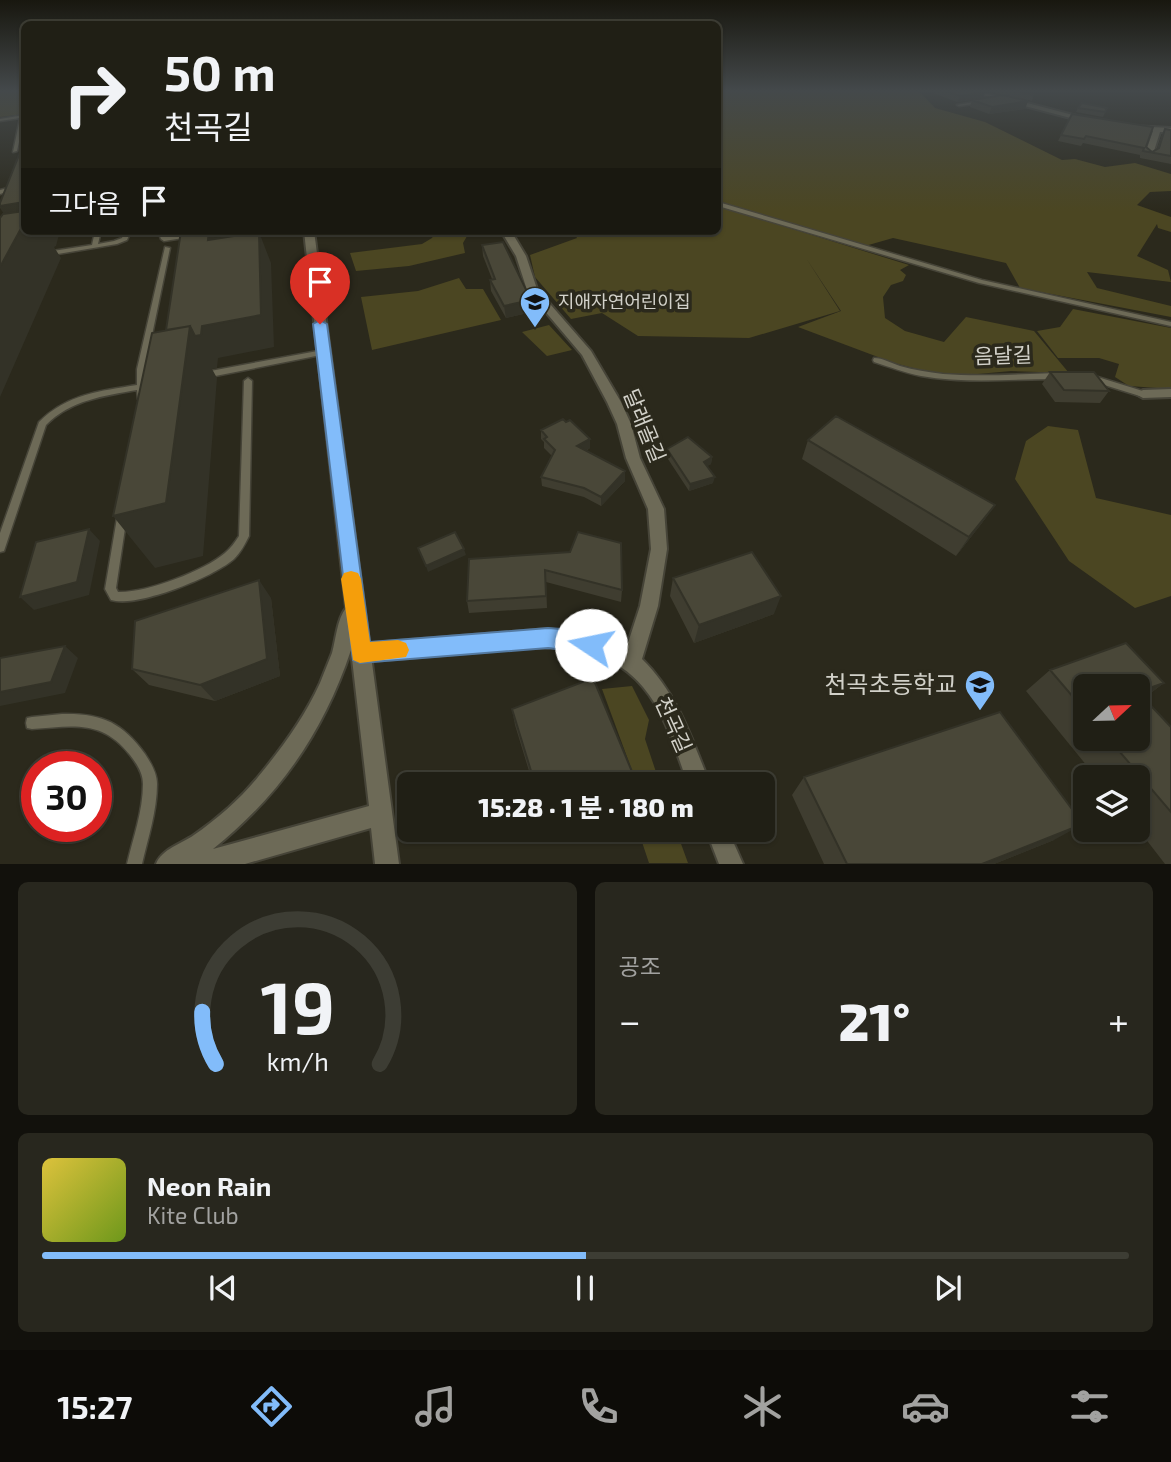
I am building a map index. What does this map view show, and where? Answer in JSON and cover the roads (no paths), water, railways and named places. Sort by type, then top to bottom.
[{"type":"street","points":[[1149,153],[1157,130]]},
{"type":"street","points":[[309,235],[387,863]]},
{"type":"street","name":"달래골길","points":[[508,235],[521,256],[532,290],[587,354],[614,402],[624,424],[633,458],[656,509],[659,549],[649,606],[631,662]]},
{"type":"street","points":[[1143,394],[1171,393]]},
{"type":"street","points":[[168,863],[218,830],[251,801],[286,757],[325,695],[347,634],[354,599]]},
{"type":"street","name":"천곡길","points":[[360,653],[548,638],[575,640],[631,662],[651,678],[666,702],[694,772]]},
{"type":"street","points":[[202,863],[380,814]]},
{"type":"street","points":[[723,842],[731,863]]},
{"type":"lane","points":[[15,151],[20,130]]},
{"type":"lane","points":[[0,192],[21,187]]},
{"type":"lane","points":[[721,205],[981,282],[1171,324]]},
{"type":"lane","points":[[95,246],[97,235]]},
{"type":"lane","points":[[35,256],[121,241],[125,235]]},
{"type":"lane","points":[[161,235],[166,239],[191,235]]},
{"type":"lane","points":[[142,403],[141,369],[167,248]]},
{"type":"lane","points":[[195,376],[323,352]]},
{"type":"lane","name":"음달길","points":[[877,360],[902,369],[959,379],[1070,376]]},
{"type":"lane","points":[[1080,377],[1108,382],[1143,394]]},
{"type":"lane","points":[[124,508],[110,589],[115,597],[128,597],[168,584],[218,564],[238,548],[244,536],[248,381]]},
{"type":"lane","points":[[0,548],[42,424],[49,416],[77,401],[154,384]]},
{"type":"lane","points":[[32,723],[84,720],[108,724],[122,734],[148,769],[147,806],[134,863]]},
{"type":"place","name":"지애자연어린이집","points":[[535,329]]},
{"type":"place","name":"천곡초등학교","points":[[980,712]]}]
